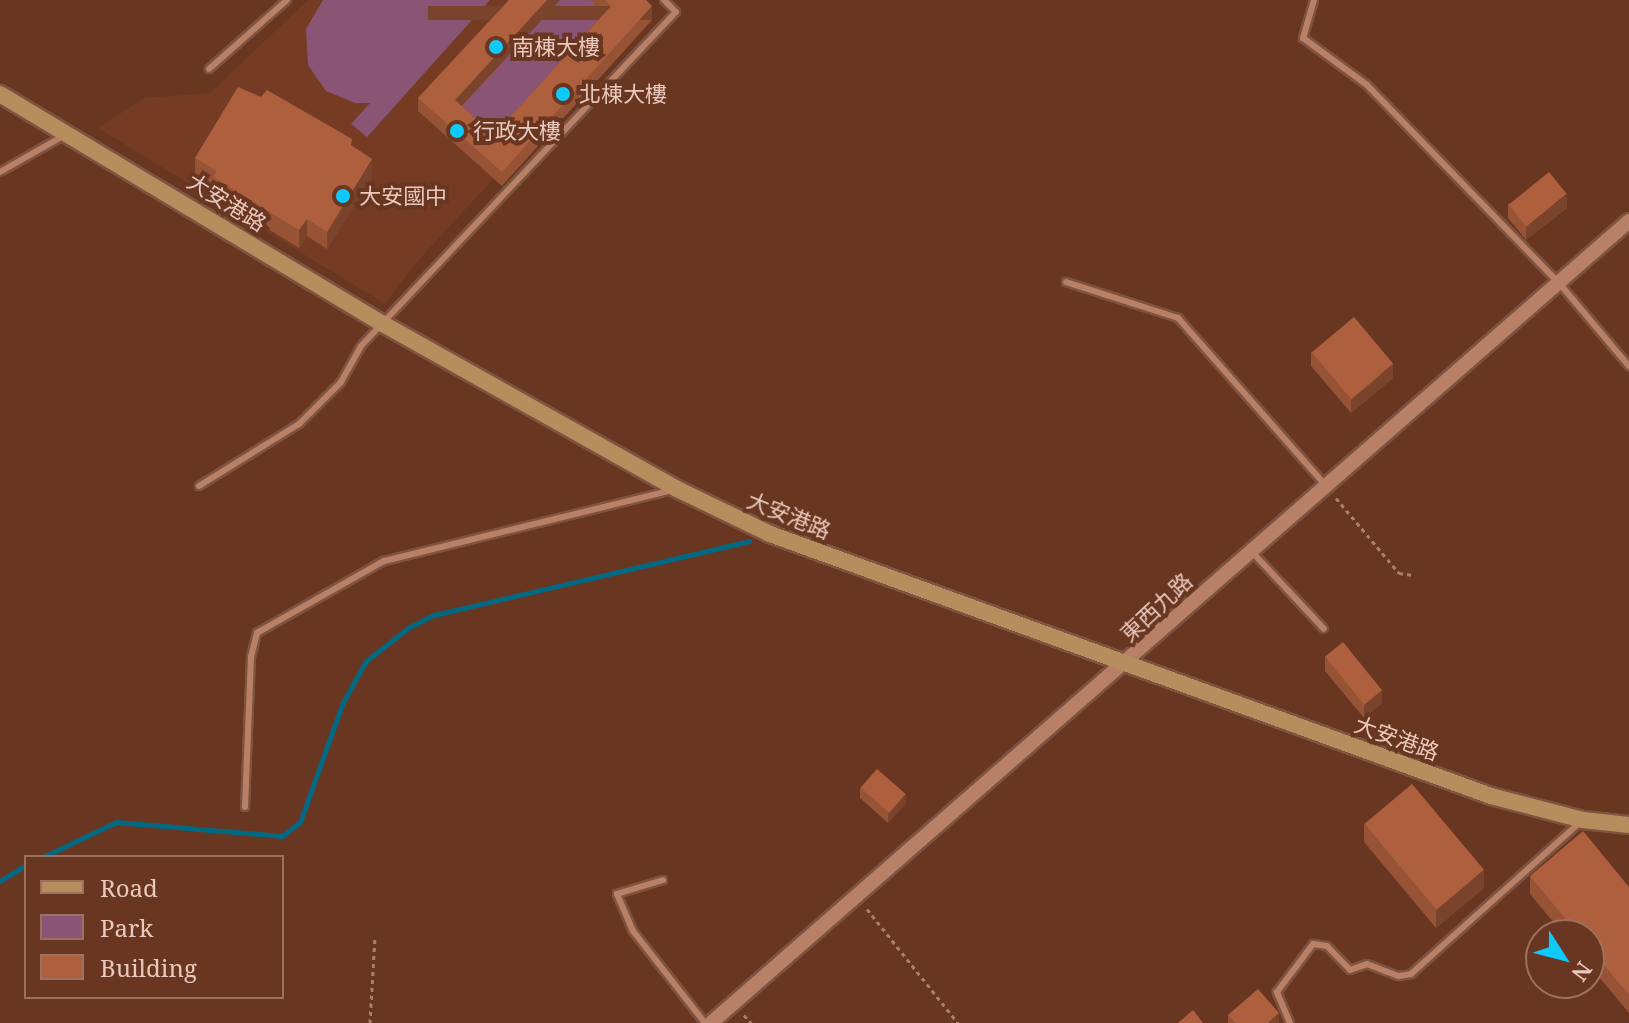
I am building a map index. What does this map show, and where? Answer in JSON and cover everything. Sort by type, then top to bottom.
[{"type":"main road","name":"大安港路","points":[[0,94],[70,132],[383,324],[677,489],[770,534],[1491,796],[1583,820],[1629,825]]},
{"type":"street","name":"東西九路","points":[[711,1023],[1129,663],[1325,485],[1629,221]]},
{"type":"lane","points":[[209,69],[287,0]]},
{"type":"lane","points":[[199,486],[299,424],[341,382],[361,346],[676,12],[664,0]]},
{"type":"lane","points":[[1314,0],[1303,38],[1367,85],[1559,283],[1629,366]]},
{"type":"lane","points":[[0,172],[70,132]]},
{"type":"lane","points":[[1066,282],[1178,318],[1325,485]]},
{"type":"lane","points":[[245,807],[251,657],[257,633],[384,561],[677,489]]},
{"type":"lane","points":[[1252,552],[1324,629]]},
{"type":"lane","points":[[1290,1023],[1277,992],[1313,944],[1327,946],[1350,970],[1367,964],[1399,976],[1411,974],[1583,820]]},
{"type":"lane","points":[[663,880],[617,894],[633,931],[705,1023]]},
{"type":"path","points":[[1325,485],[1399,573],[1413,575]]},
{"type":"path","points":[[857,897],[958,1023]]},
{"type":"path","points":[[370,1023],[375,937]]},
{"type":"shaded area","name":"大安國中","points":[[308,0],[639,0],[649,10],[414,265],[385,304],[98,128],[144,98],[210,93]]},
{"type":"green space","points":[[323,0],[490,0],[367,137],[351,124],[370,103],[355,103],[326,91],[308,65],[306,29]]},
{"type":"green space","points":[[560,0],[591,0],[611,20],[494,149],[455,113]]},
{"type":"building","points":[[509,0],[547,0],[455,100],[494,135],[611,6],[605,0],[646,0],[652,6],[502,172],[418,98]]},
{"type":"building","points":[[238,87],[261,97],[267,90],[352,139],[351,145],[372,159],[327,232],[307,219],[299,230],[213,177],[217,171],[195,158]]},
{"type":"building","points":[[1549,172],[1567,194],[1526,226],[1509,205]]},
{"type":"building","points":[[1354,317],[1393,364],[1351,399],[1312,352]]},
{"type":"building","points":[[1343,642],[1382,690],[1364,705],[1325,656]]},
{"type":"building","points":[[877,769],[906,794],[889,813],[861,788]]},
{"type":"building","points":[[1412,784],[1484,870],[1436,910],[1365,824]]},
{"type":"building","points":[[1583,831],[1629,887],[1629,995],[1605,966],[1605,919],[1566,919],[1530,876]]},
{"type":"building","points":[[1258,989],[1279,1013],[1268,1023],[1236,1023],[1228,1015]]},
{"type":"building","points":[[1193,1010],[1203,1023],[1178,1023]]},
{"type":"waterway","points":[[47,855],[116,822],[282,836],[300,822],[343,702],[366,661],[408,628],[434,615],[749,541]]},
{"type":"waterway","points":[[0,881],[24,866]]},
{"type":"place","name":"南棟大樓","points":[[496,47]]},
{"type":"place","name":"北棟大樓","points":[[563,94]]},
{"type":"place","name":"行政大樓","points":[[457,131]]},
{"type":"place","name":"大安國中","points":[[343,196]]}]
